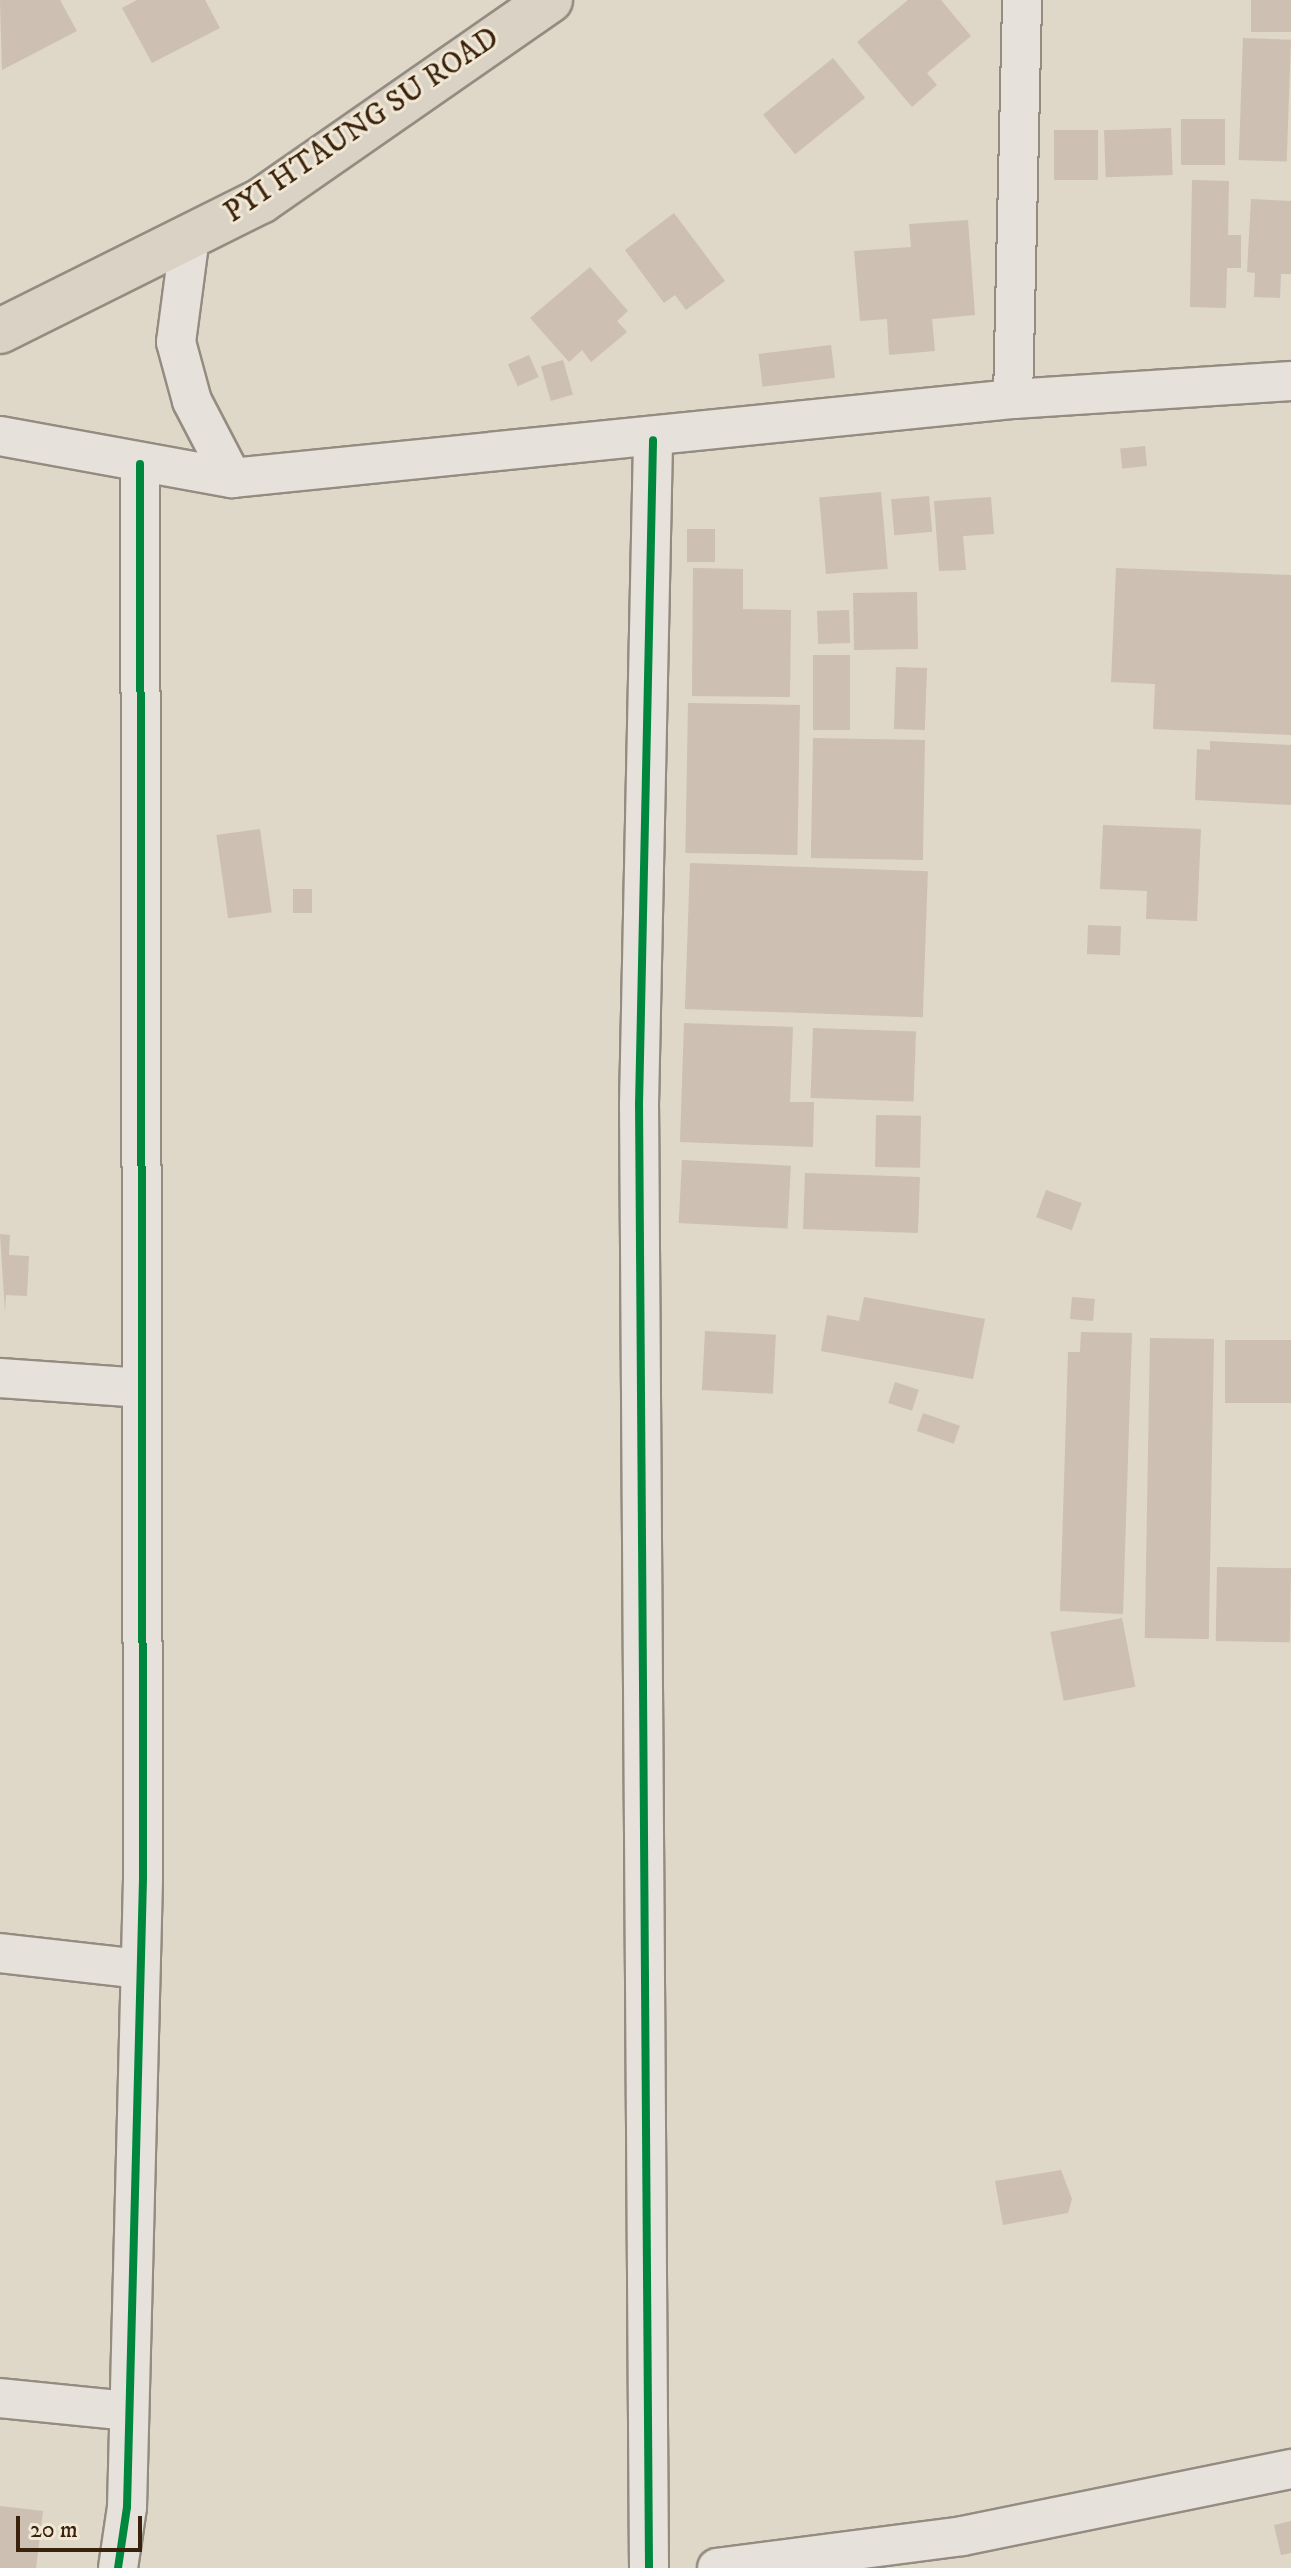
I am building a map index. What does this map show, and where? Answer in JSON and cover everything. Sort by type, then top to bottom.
[{"type":"highway","name":"PYI HTAUNG SU ROAD","points":[[0,331],[261,201],[550,0]]},
{"type":"street","points":[[1013,399],[1022,0]]},
{"type":"street","points":[[190,236],[176,342],[192,401],[232,478]]},
{"type":"street","points":[[0,436],[140,464],[232,478],[653,440],[1013,399],[1291,381]]},
{"type":"street","points":[[649,2568],[639,1105],[653,440]]},
{"type":"street","points":[[118,2568],[128,2411],[140,1969],[140,464]]},
{"type":"street","points":[[0,1378],[142,1388]]},
{"type":"street","points":[[0,1953],[140,1969]]},
{"type":"street","points":[[0,2398],[128,2411]]},
{"type":"street","points":[[717,2568],[962,2536],[1291,2469]]},
{"type":"building","points":[[0,0],[60,0],[77,31],[2,70]]},
{"type":"building","points":[[137,0],[205,0],[220,28],[152,63],[122,8]]},
{"type":"building","points":[[908,0],[941,0],[971,36],[927,73],[937,85],[912,107],[857,42]]},
{"type":"building","points":[[1251,0],[1291,0],[1291,32],[1251,32]]},
{"type":"building","points":[[1243,38],[1291,40],[1287,162],[1239,160]]},
{"type":"building","points":[[833,58],[865,98],[795,154],[763,115]]},
{"type":"building","points":[[1181,119],[1225,119],[1225,165],[1181,165]]},
{"type":"building","points":[[1171,128],[1173,175],[1106,177],[1104,130]]},
{"type":"building","points":[[1054,130],[1098,130],[1098,180],[1054,180]]},
{"type":"building","points":[[1192,180],[1229,181],[1228,235],[1241,235],[1241,268],[1227,268],[1226,308],[1190,307]]},
{"type":"building","points":[[1251,199],[1291,201],[1291,274],[1281,274],[1280,298],[1254,297],[1255,273],[1247,272]]},
{"type":"building","points":[[674,213],[725,281],[686,310],[675,295],[664,303],[625,250]]},
{"type":"building","points":[[968,220],[975,315],[932,319],[935,351],[889,355],[887,319],[860,321],[854,251],[911,247],[909,224]]},
{"type":"building","points":[[590,267],[628,311],[617,321],[627,332],[591,362],[582,350],[569,362],[530,318]]},
{"type":"building","points":[[831,345],[835,378],[763,387],[759,354]]},
{"type":"building","points":[[529,355],[539,377],[518,386],[508,364]]},
{"type":"building","points":[[563,360],[573,395],[551,401],[541,366]]},
{"type":"building","points":[[1145,446],[1147,466],[1122,469],[1120,449]]},
{"type":"building","points":[[881,492],[888,569],[826,574],[819,497]]},
{"type":"building","points":[[929,496],[932,532],[894,535],[891,499]]},
{"type":"building","points":[[991,497],[994,534],[963,536],[966,570],[939,571],[934,501]]},
{"type":"building","points":[[687,529],[715,529],[715,562],[687,562]]},
{"type":"building","points":[[693,568],[743,569],[743,609],[791,610],[790,697],[692,696]]},
{"type":"building","points":[[1116,568],[1291,575],[1291,735],[1153,729],[1155,684],[1111,682]]},
{"type":"building","points":[[917,592],[918,649],[854,650],[853,593]]},
{"type":"building","points":[[849,610],[850,643],[818,644],[817,611]]},
{"type":"building","points":[[813,655],[850,655],[850,730],[813,730]]},
{"type":"building","points":[[896,667],[927,668],[925,730],[894,729]]},
{"type":"building","points":[[688,703],[800,705],[797,855],[685,853]]},
{"type":"building","points":[[813,738],[925,740],[923,860],[811,858]]},
{"type":"building","points":[[1210,741],[1291,745],[1291,805],[1195,800],[1197,749],[1210,750]]},
{"type":"building","points":[[1103,825],[1201,829],[1197,921],[1146,919],[1147,891],[1100,889]]},
{"type":"building","points":[[260,829],[272,912],[228,918],[216,835]]},
{"type":"building","points":[[690,863],[928,871],[923,1017],[685,1009]]},
{"type":"building","points":[[293,889],[312,889],[312,913],[293,913]]},
{"type":"building","points":[[1088,925],[1121,926],[1120,955],[1087,954]]},
{"type":"building","points":[[684,1023],[793,1027],[790,1102],[814,1102],[813,1147],[680,1142]]},
{"type":"building","points":[[813,1028],[916,1032],[913,1102],[811,1098]]},
{"type":"building","points":[[876,1115],[921,1116],[920,1168],[875,1167]]},
{"type":"building","points":[[682,1160],[791,1166],[788,1229],[679,1223]]},
{"type":"building","points":[[805,1173],[920,1177],[918,1233],[803,1229]]},
{"type":"building","points":[[1046,1190],[1082,1203],[1072,1230],[1036,1217]]},
{"type":"building","points":[[0,1234],[10,1235],[9,1255],[29,1256],[27,1296],[6,1295],[5,1312]]},
{"type":"building","points":[[864,1297],[985,1319],[973,1379],[821,1351],[827,1315],[859,1321]]},
{"type":"building","points":[[1072,1297],[1095,1299],[1093,1321],[1070,1319]]},
{"type":"building","points":[[705,1331],[776,1335],[773,1394],[702,1390]]},
{"type":"building","points":[[1081,1332],[1132,1333],[1123,1614],[1060,1611],[1068,1352],[1080,1352]]},
{"type":"building","points":[[1150,1338],[1214,1339],[1209,1639],[1145,1638]]},
{"type":"building","points":[[1225,1340],[1291,1340],[1291,1403],[1225,1403]]},
{"type":"building","points":[[895,1382],[919,1390],[912,1411],[888,1403]]},
{"type":"building","points":[[923,1413],[960,1426],[954,1444],[917,1431]]},
{"type":"building","points":[[1217,1567],[1291,1568],[1290,1642],[1216,1641]]},
{"type":"building","points":[[1122,1618],[1135,1687],[1064,1701],[1050,1632]]},
{"type":"building","points":[[1061,2170],[1072,2199],[1068,2213],[1003,2225],[995,2181]]},
{"type":"building","points":[[0,2506],[43,2511],[36,2568],[0,2568]]},
{"type":"building","points":[[1291,2521],[1291,2553],[1281,2555],[1274,2525]]},
{"type":"cycle path","points":[[649,2568],[639,1105],[653,440]]},
{"type":"cycle path","points":[[118,2568],[127,2507],[143,1878],[140,464]]}]
